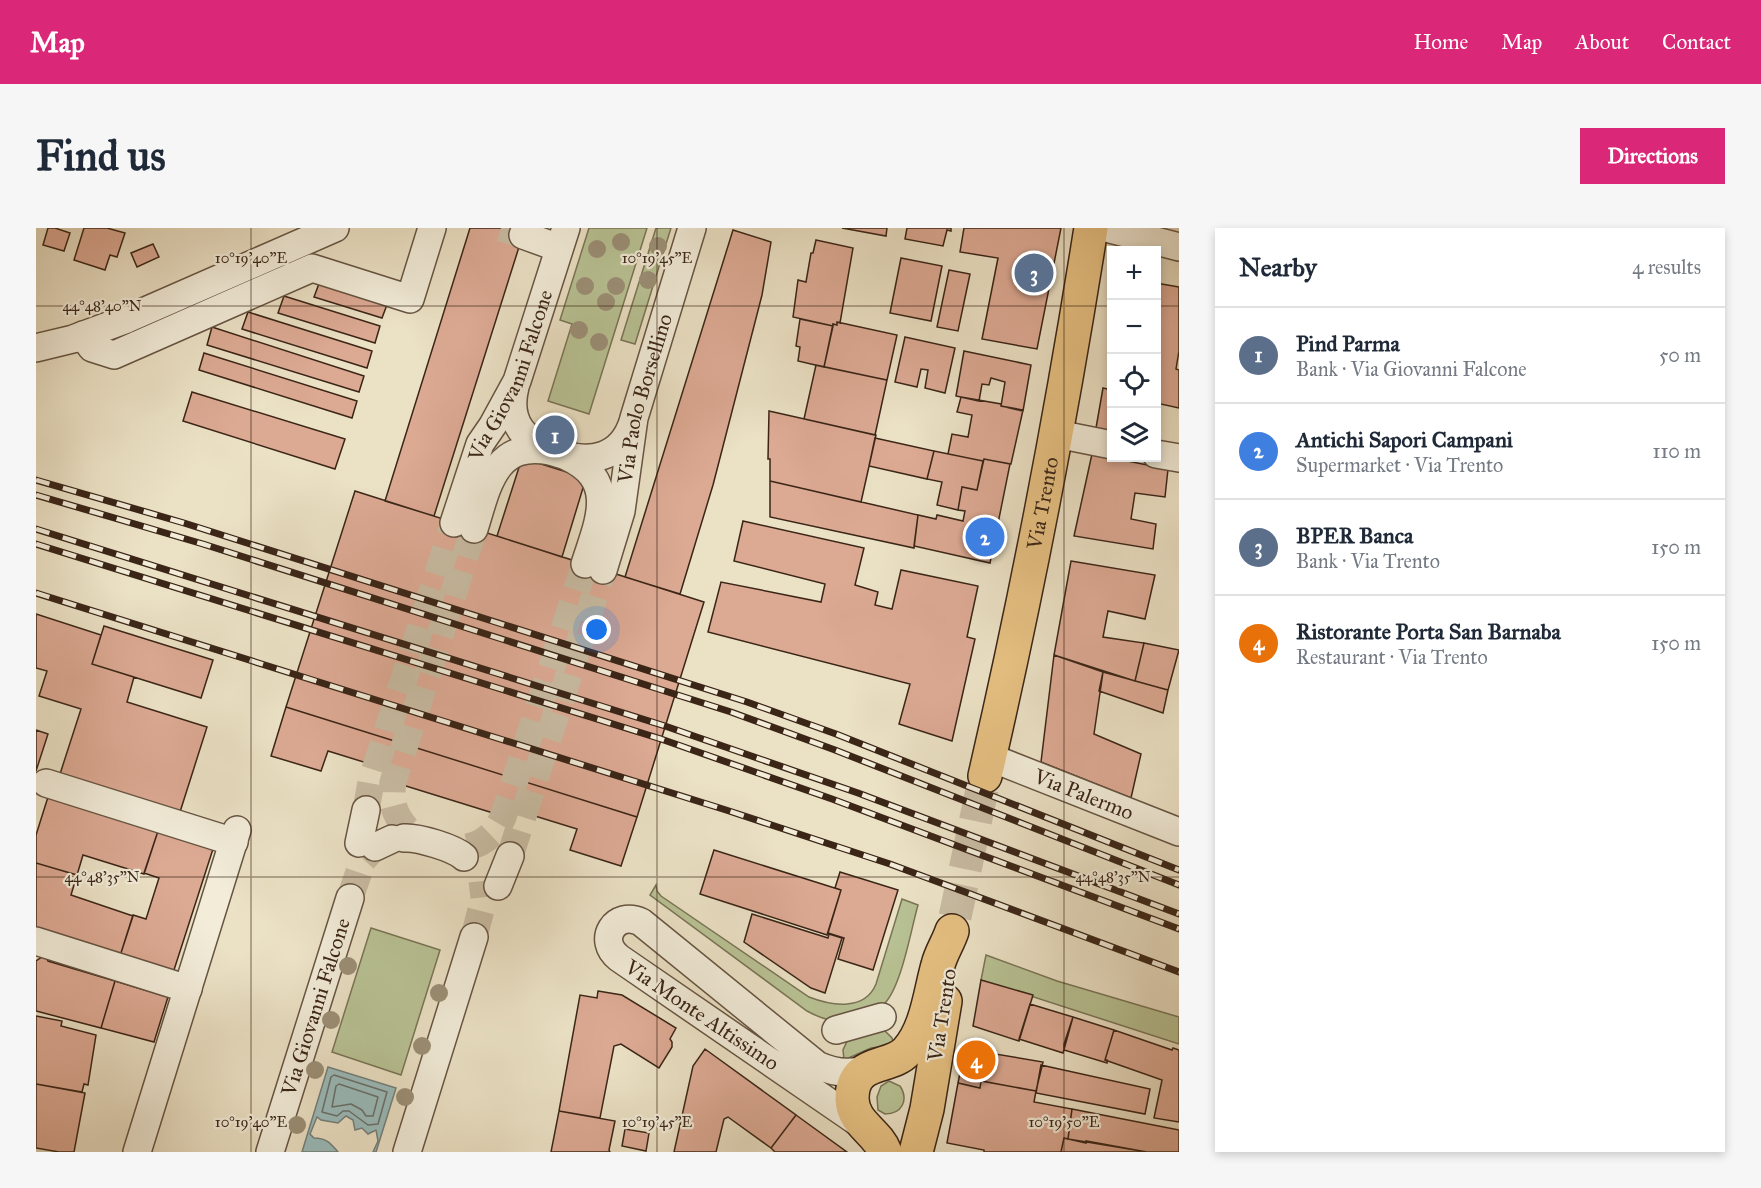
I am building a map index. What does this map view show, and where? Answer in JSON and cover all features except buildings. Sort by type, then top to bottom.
[{"type":"main road","name":"Via Trento","points":[[987,767],[1057,434],[1091,228]]},
{"type":"main road","name":"Via Trento","points":[[875,1065],[904,1054],[917,1036],[927,1008],[938,963],[953,924],[951,972],[916,1152]]},
{"type":"main road","name":"Via Trento","points":[[874,1140],[903,1135],[918,1125],[927,1104],[924,1081],[911,1067],[893,1061],[875,1065]]},
{"type":"main road","points":[[874,1140],[854,1109],[853,1092],[855,1083],[875,1065]]},
{"type":"street","points":[[36,348],[128,319],[335,228]]},
{"type":"street","points":[[83,335],[92,348],[114,355],[312,268],[410,299],[432,228]]},
{"type":"street","name":"Via Paolo Borsellino","points":[[517,381],[512,401],[516,422],[528,439],[586,468],[598,485],[601,495],[600,516],[594,567],[621,511],[634,418],[692,228]]},
{"type":"street","points":[[1106,228],[1179,247]]},
{"type":"street","points":[[523,235],[563,238]]},
{"type":"street","name":"Via Giovanni Falcone","points":[[563,238],[517,381],[480,444],[464,526],[501,464],[518,452],[529,450],[592,459],[611,452],[627,437],[634,418]]},
{"type":"street","points":[[1057,434],[1107,444]]},
{"type":"street","points":[[1161,455],[1179,459]]},
{"type":"street","name":"Via Palermo","points":[[987,767],[1179,832]]},
{"type":"street","points":[[46,783],[236,836],[137,1152]]},
{"type":"street","points":[[366,810],[393,839],[472,864],[510,856]]},
{"type":"street","name":"Via Giovanni Falcone","points":[[270,1152],[350,898]]},
{"type":"street","name":"Via Monte Altissimo","points":[[874,1140],[614,954],[608,941],[610,931],[622,920],[631,919],[641,922],[817,1065],[830,1070],[860,1072],[875,1065]]},
{"type":"street","points":[[407,1152],[474,937]]},
{"type":"street","points":[[36,941],[188,989]]},
{"type":"street","points":[[837,1030],[882,1017]]},
{"type":"green space","points":[[589,228],[647,228],[589,414],[548,401],[572,324],[560,320]]},
{"type":"green space","points":[[656,228],[671,228],[635,344],[621,340]]},
{"type":"green space","points":[[656,885],[661,896],[809,997],[837,1004],[856,1002],[871,993],[876,984],[902,899],[918,905],[900,974],[889,998],[873,1011],[831,1020],[807,1011],[650,895]]},
{"type":"green space","points":[[371,928],[440,950],[401,1075],[332,1052]]},
{"type":"green space","points":[[986,955],[1057,981],[1179,1017],[1179,1044],[981,980]]},
{"type":"green space","points":[[884,1030],[892,1038],[894,1045],[871,1048],[844,1060],[843,1050],[848,1039]]},
{"type":"green space","points":[[889,1081],[900,1086],[904,1101],[896,1112],[885,1114],[878,1110],[877,1097],[881,1086]]},
{"type":"water","points":[[328,1067],[396,1088],[376,1152],[373,1152],[378,1141],[376,1130],[368,1134],[362,1128],[355,1130],[353,1120],[346,1116],[338,1123],[317,1117],[310,1134],[314,1138],[328,1142],[338,1152],[302,1152]]},
{"type":"tunnel","points":[[501,228],[523,235]]},
{"type":"tunnel","points":[[366,810],[371,782],[454,523]]},
{"type":"tunnel","points":[[407,829],[394,807],[393,782],[474,529]]},
{"type":"tunnel","points":[[467,847],[489,837],[503,817],[585,564]]},
{"type":"tunnel","points":[[510,856],[603,570]]},
{"type":"tunnel","points":[[955,917],[985,776]]},
{"type":"tunnel","points":[[350,898],[363,860],[375,847]]},
{"type":"tunnel","points":[[474,937],[484,898],[482,881]]},
{"type":"railway","points":[[36,480],[184,523],[747,702],[836,734],[1179,870]]},
{"type":"railway","points":[[36,495],[203,544],[731,712],[835,750],[1179,885]]},
{"type":"railway","points":[[36,529],[665,726],[858,793],[1179,914]]},
{"type":"railway","points":[[36,544],[661,739],[832,799],[1179,929]]},
{"type":"railway","points":[[36,593],[726,810],[890,864],[1179,972]]},
{"type":"place","name":"BPER Banca","points":[[1034,273]]},
{"type":"place","name":"Pind Parma","points":[[555,435]]},
{"type":"place","name":"Antichi Sapori Campani","points":[[985,537]]},
{"type":"place","name":"Ristorante Porta San Barnaba","points":[[976,1060]]}]
